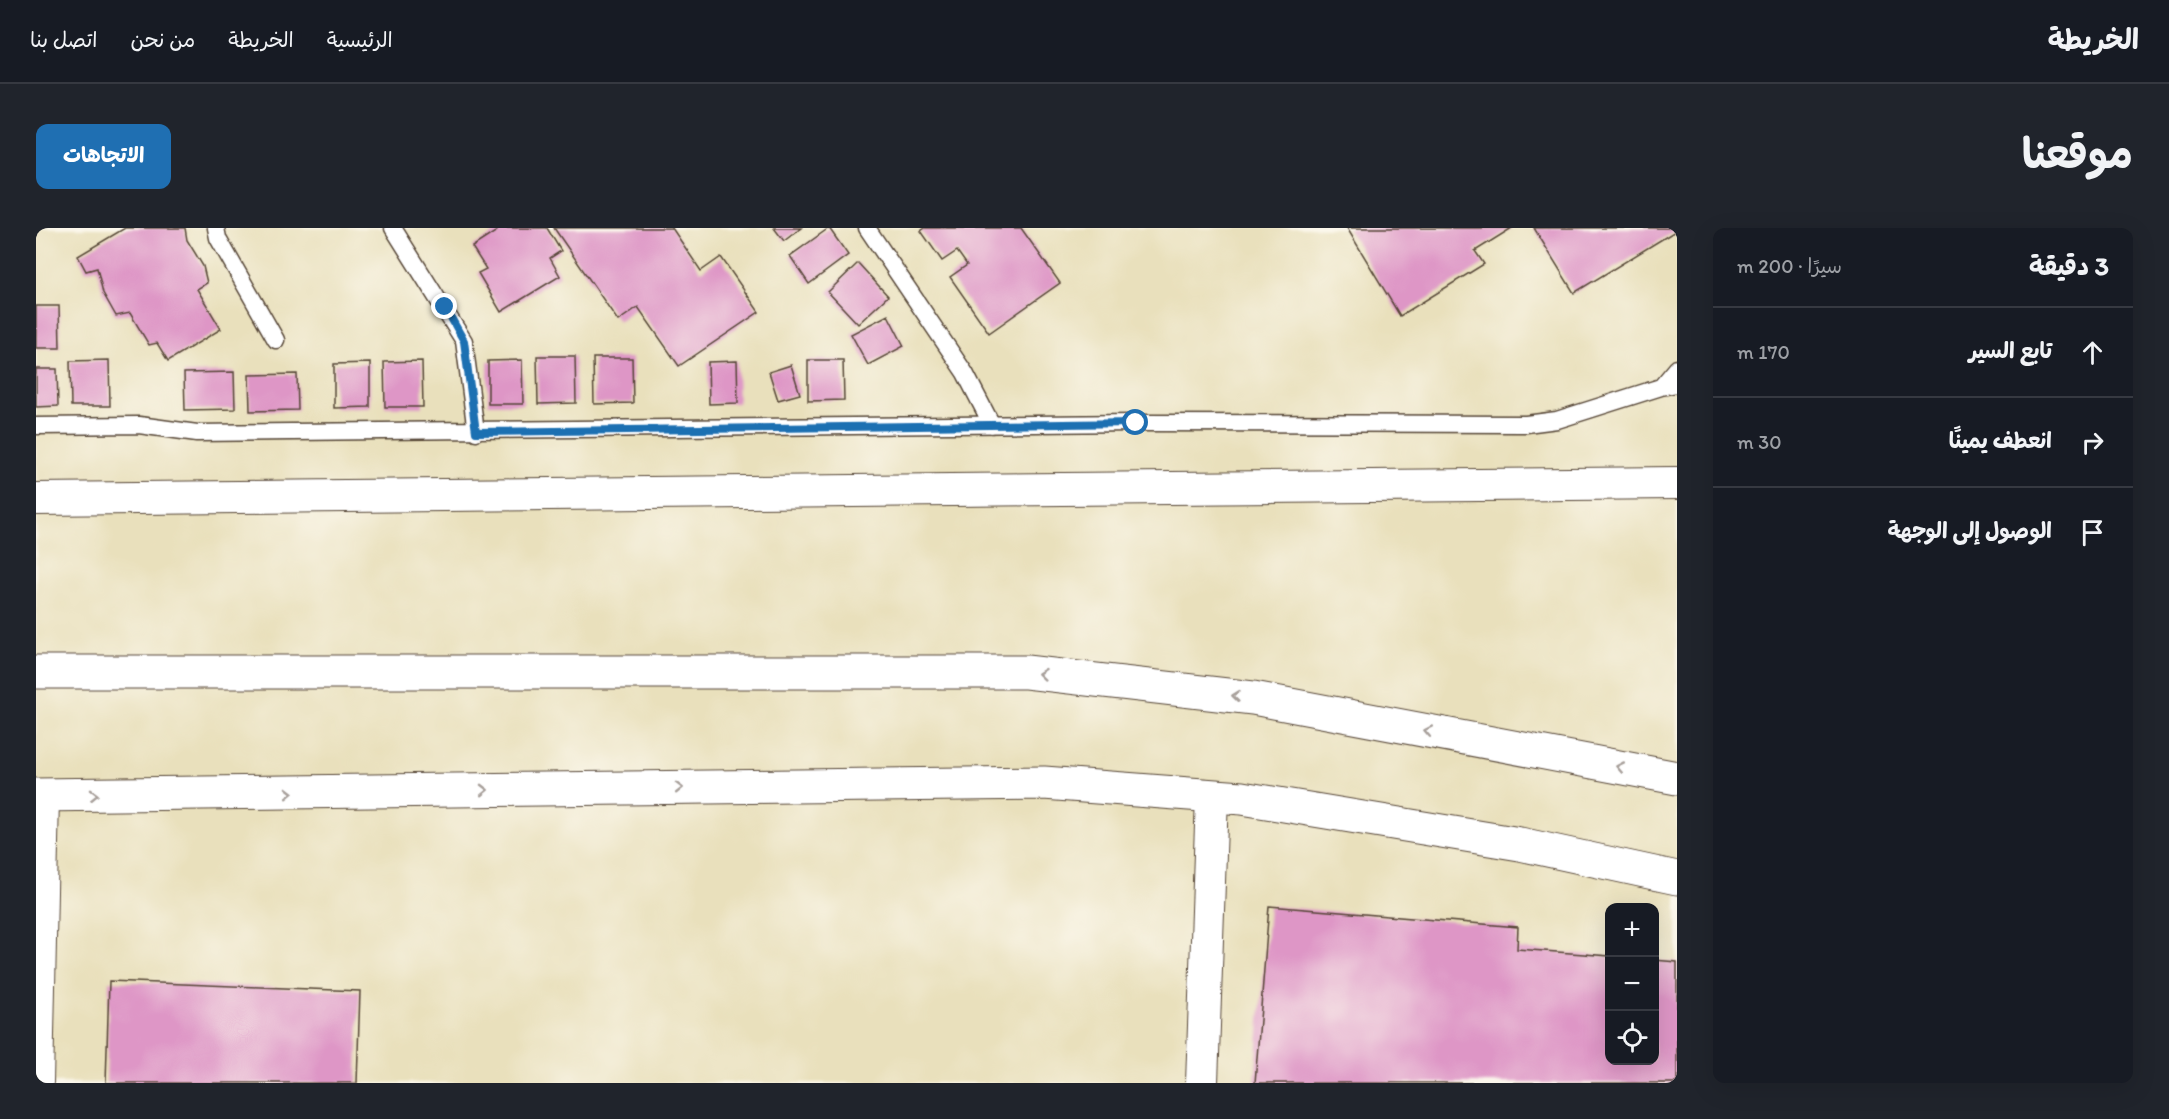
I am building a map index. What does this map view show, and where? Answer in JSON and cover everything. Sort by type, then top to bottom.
[{"type":"main road","points":[[36,672],[1026,672],[1253,698],[1677,778]]},
{"type":"main road","points":[[39,796],[1044,783],[1242,798],[1520,844],[1677,878]]},
{"type":"street","points":[[36,499],[1677,483]]},
{"type":"street","points":[[37,1083],[39,796]]},
{"type":"street","points":[[1202,1083],[1212,796]]},
{"type":"lane","points":[[216,228],[218,238],[276,340]]},
{"type":"lane","points":[[393,228],[464,341],[476,432]]},
{"type":"lane","points":[[867,228],[965,373],[993,425]]},
{"type":"lane","points":[[36,426],[139,425],[198,433],[993,425],[1526,424],[1557,420],[1669,385],[1677,368]]},
{"type":"building","points":[[125,228],[185,228],[187,240],[203,266],[207,283],[197,289],[221,329],[168,361],[157,343],[149,345],[130,313],[116,316],[103,293],[97,268],[86,271],[78,256]]},
{"type":"building","points":[[496,228],[547,228],[561,251],[550,258],[560,276],[501,312],[478,273],[486,269],[472,247],[497,231]]},
{"type":"building","points":[[554,228],[672,228],[701,271],[721,257],[759,312],[679,366],[638,307],[618,321]]},
{"type":"building","points":[[774,228],[801,228],[784,241]]},
{"type":"building","points":[[829,228],[848,255],[809,284],[790,256]]},
{"type":"building","points":[[925,228],[1021,228],[1060,283],[989,333],[950,277],[967,265],[957,251],[942,261],[921,231]]},
{"type":"building","points":[[1347,228],[1512,228],[1475,251],[1484,264],[1400,316]]},
{"type":"building","points":[[1534,228],[1677,228],[1677,230],[1574,293]]},
{"type":"building","points":[[858,263],[888,296],[858,324],[828,292]]},
{"type":"building","points":[[36,306],[59,306],[60,348],[36,348]]},
{"type":"building","points":[[888,315],[904,346],[868,365],[851,334]]},
{"type":"building","points":[[537,356],[575,356],[576,403],[538,404]]},
{"type":"building","points":[[593,358],[632,358],[633,403],[594,404]]},
{"type":"building","points":[[109,360],[110,406],[71,406],[70,361]]},
{"type":"building","points":[[522,360],[523,404],[488,404],[488,361]]},
{"type":"building","points":[[808,360],[843,360],[844,400],[808,401]]},
{"type":"building","points":[[422,361],[423,407],[385,407],[384,362]]},
{"type":"building","points":[[737,361],[738,403],[709,404],[708,362]]},
{"type":"building","points":[[370,363],[370,407],[334,408],[334,364]]},
{"type":"building","points":[[791,365],[800,394],[778,400],[769,372]]},
{"type":"building","points":[[36,369],[57,369],[58,406],[36,407]]},
{"type":"building","points":[[234,372],[235,409],[185,410],[184,373]]},
{"type":"building","points":[[297,374],[298,410],[250,411],[249,375]]},
{"type":"building","points":[[1269,906],[1518,927],[1517,949],[1605,956],[1605,1065],[1659,1065],[1659,960],[1677,962],[1677,1083],[1255,1083]]},
{"type":"building","points":[[109,981],[360,991],[357,1083],[106,1083]]},
{"type":"route","points":[[445,307],[464,341],[476,432],[1136,423]]}]
